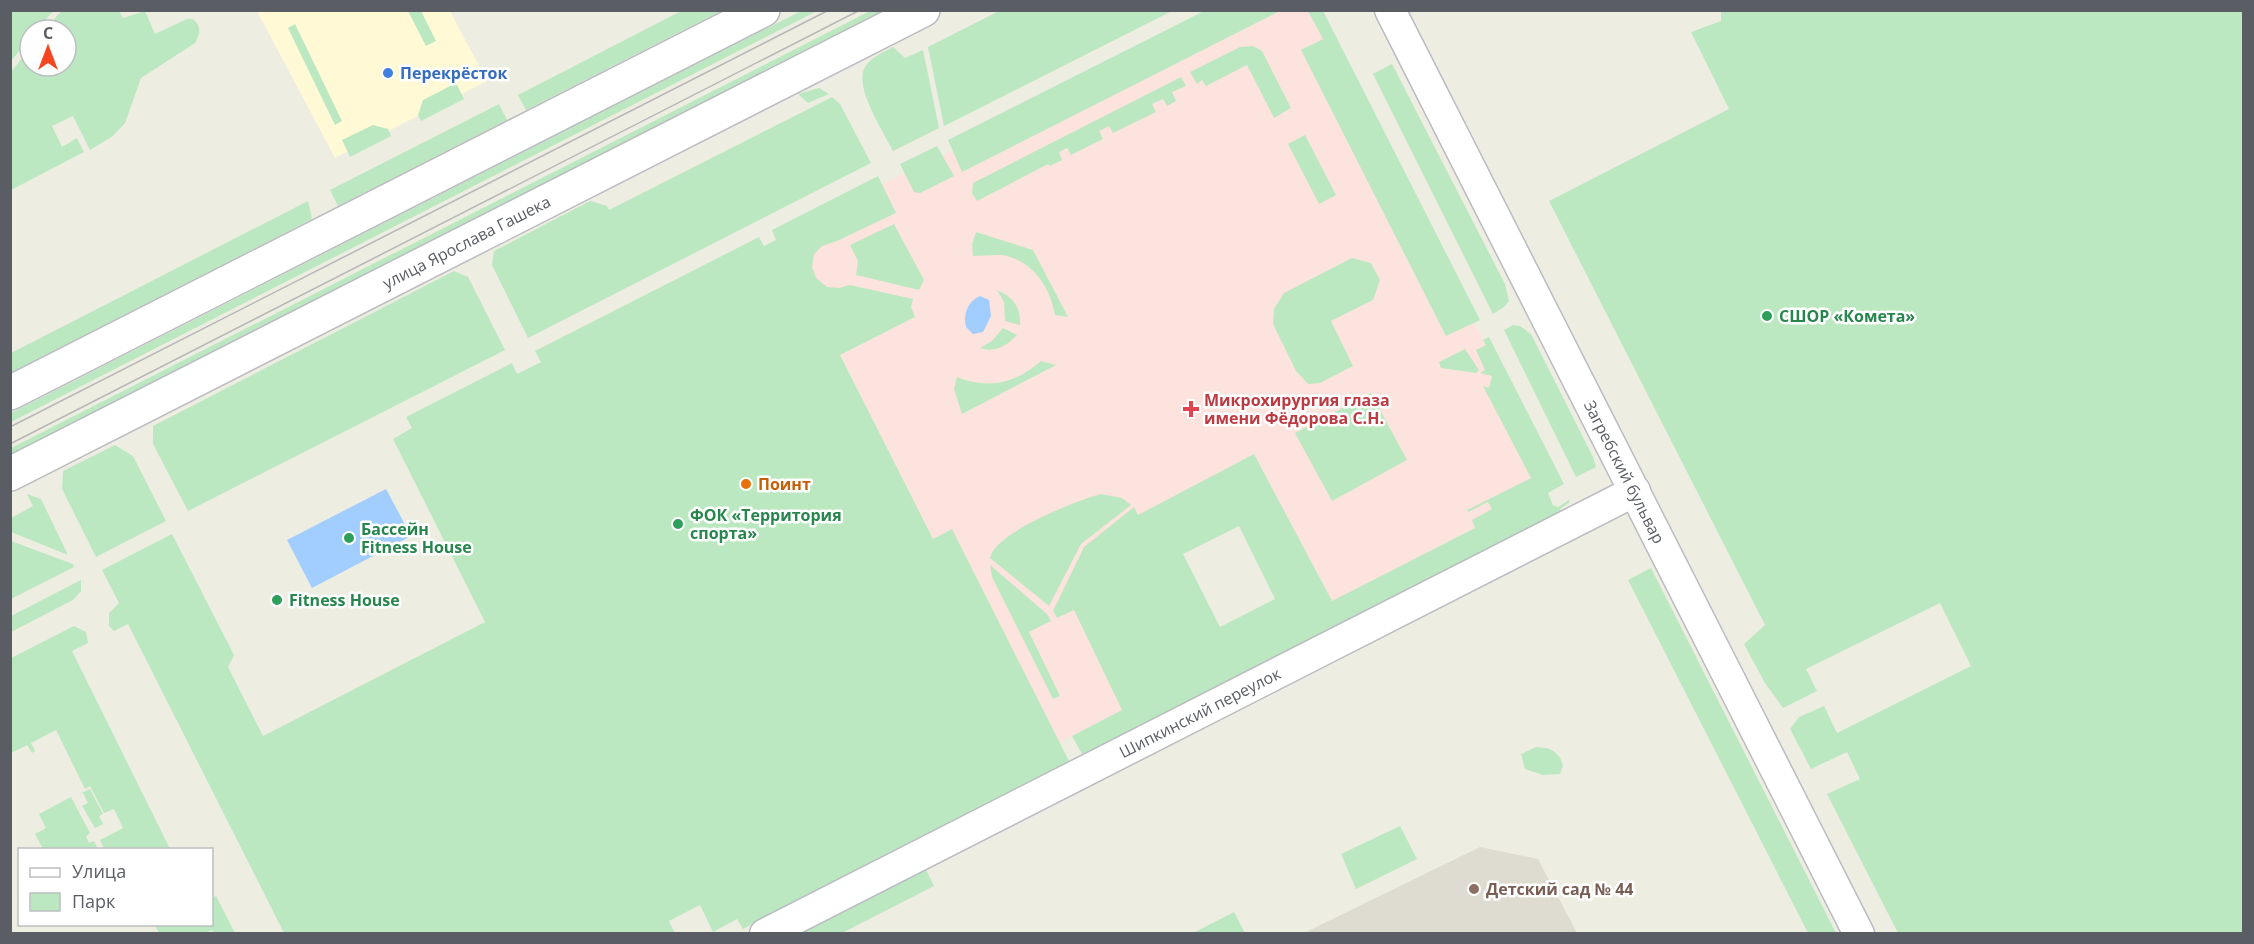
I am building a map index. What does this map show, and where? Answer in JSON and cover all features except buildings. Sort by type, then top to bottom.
[{"type":"street","points":[[10,393],[763,10]]},
{"type":"street","name":"улица Ярослава Гашека","points":[[10,474],[923,10]]},
{"type":"street","name":"Загребский бульвар","points":[[1390,10],[1859,933]]},
{"type":"street","name":"Шипкинский переулок","points":[[765,933],[1635,491]]},
{"type":"shaded area","points":[[257,11],[450,11],[487,81],[335,158]]},
{"type":"shaded area","name":"Микрохирургия глаза имени Фёдорова С.Н.","points":[[1242,11],[1315,11],[1557,485],[1319,608],[1249,474],[1095,545],[1164,689],[1039,753],[774,236]]},
{"type":"shaded area","name":"Детский сад № 44","points":[[1480,847],[1538,859],[1577,933],[1304,933]]},
{"type":"green space","points":[[683,10],[721,11],[526,110],[518,95]]},
{"type":"green space","points":[[1206,10],[1280,11],[962,172],[948,140]]},
{"type":"green space","points":[[10,11],[53,11],[47,18],[18,18],[18,53],[11,61]]},
{"type":"green space","points":[[61,11],[119,11],[123,18],[145,11],[155,34],[187,19],[193,19],[199,28],[199,34],[195,43],[141,78],[125,123],[113,136],[90,150],[73,116],[52,126],[62,147],[77,138],[84,152],[11,190],[11,72],[18,63],[18,78],[78,78],[78,18],[55,18]]},
{"type":"green space","points":[[408,11],[421,11],[436,41],[426,46]]},
{"type":"green space","points":[[801,11],[817,11],[11,422],[11,413]]},
{"type":"green space","points":[[870,11],[890,11],[11,458],[11,448]]},
{"type":"green space","points":[[999,11],[1172,11],[944,126],[928,47]]},
{"type":"green space","points":[[1308,11],[1323,11],[1480,320],[1446,336],[1301,50],[1323,39]]},
{"type":"green space","points":[[1721,11],[2243,11],[2243,933],[1898,933],[1827,794],[1860,779],[1847,752],[1811,769],[1790,729],[1799,717],[1824,706],[1837,733],[1971,666],[1940,603],[1806,669],[1817,691],[1783,708],[1765,683],[1744,644],[1765,625],[1549,201],[1729,109],[1691,32],[1721,21]]},
{"type":"green space","points":[[295,24],[342,121],[335,125],[288,28]]},
{"type":"green space","points":[[1253,46],[1262,51],[1291,108],[1274,118],[1247,65],[1206,86],[1202,80],[1197,84],[1190,72],[1240,47]]},
{"type":"green space","points":[[893,47],[905,58],[923,50],[939,128],[893,151],[872,111],[863,88],[862,78],[869,62]]},
{"type":"green space","points":[[1392,64],[1505,284],[1509,301],[1493,314],[1373,74]]},
{"type":"green space","points":[[1181,77],[1186,86],[1172,92],[1176,101],[1167,106],[1163,99],[1152,104],[1156,112],[1113,133],[1109,126],[1099,131],[1103,139],[1071,155],[1067,148],[1059,152],[1062,160],[1050,166],[1048,164],[977,201],[972,193],[973,183]]},
{"type":"green space","points":[[456,83],[464,99],[421,121],[418,115],[423,100]]},
{"type":"green space","points":[[819,88],[829,94],[808,103],[798,94]]},
{"type":"green space","points":[[832,97],[840,104],[871,163],[528,338],[492,265],[494,251],[590,201],[607,206],[609,210]]},
{"type":"green space","points":[[499,104],[507,120],[338,206],[330,190]]},
{"type":"green space","points":[[373,125],[388,129],[391,136],[350,157],[342,140]]},
{"type":"green space","points":[[1305,135],[1336,195],[1319,204],[1288,144]]},
{"type":"green space","points":[[937,146],[954,176],[920,193],[914,192],[900,164]]},
{"type":"green space","name":"ФОК «Территория спорта»","points":[[878,176],[896,213],[822,246],[814,254],[812,267],[816,278],[827,287],[839,288],[850,285],[913,299],[911,307],[915,317],[840,355],[933,539],[952,529],[1070,763],[743,929],[737,919],[713,932],[700,905],[669,921],[675,933],[284,933],[128,624],[114,631],[109,626],[109,613],[119,603],[102,570],[172,534],[234,655],[228,667],[263,736],[485,622],[393,439],[412,428],[406,417],[512,363],[517,374],[541,362],[535,351],[759,237],[764,246],[776,240],[772,230]]},
{"type":"green space","points":[[308,201],[312,219],[11,373],[11,353]]},
{"type":"green space","points":[[894,224],[924,280],[919,290],[856,275],[858,261],[850,245]]},
{"type":"green space","points":[[976,232],[1033,250],[1068,317],[1055,315],[1053,305],[1040,278],[1026,265],[1007,256],[973,256],[972,244]]},
{"type":"green space","points":[[1352,258],[1371,263],[1380,280],[1373,300],[1331,321],[1353,366],[1320,383],[1308,384],[1296,371],[1273,324],[1274,309],[1284,293]]},
{"type":"green space","points":[[454,271],[468,277],[505,350],[188,511],[153,444],[153,426]]},
{"type":"green space","points":[[997,290],[1015,303],[1020,325],[1005,321],[1004,302]]},
{"type":"green space","points":[[1513,325],[1520,326],[1531,334],[1593,457],[1596,467],[1576,477],[1504,330]]},
{"type":"green space","points":[[1003,328],[1017,335],[1000,348],[991,350],[980,348],[992,341]]},
{"type":"green space","points":[[1489,337],[1564,484],[1548,493],[1553,505],[1558,507],[1569,500],[1570,502],[1560,509],[1562,511],[1083,756],[1072,736],[1122,710],[1074,610],[1057,618],[1053,611],[1084,547],[1134,507],[1138,515],[1254,454],[1332,601],[1475,528],[1472,520],[1492,509],[1488,502],[1468,512],[1467,510],[1531,478],[1483,386],[1489,388],[1492,376],[1480,373],[1485,370],[1476,350],[1486,345],[1483,340]],"holes":[[[1239,526],[1275,599],[1220,627],[1183,554]]]},
{"type":"green space","points":[[1465,349],[1479,370],[1476,373],[1441,368],[1439,362]]},
{"type":"green space","points":[[1041,361],[1056,365],[962,414],[954,389],[957,377],[980,383],[1002,382],[1022,375]]},
{"type":"green space","points":[[1371,393],[1407,460],[1332,501],[1295,433]]},
{"type":"green space","points":[[115,445],[133,456],[166,521],[96,557],[62,489],[63,471]]},
{"type":"green space","points":[[27,494],[41,499],[68,555],[11,532],[11,518],[33,506]]},
{"type":"green space","points":[[1101,494],[1122,498],[1131,505],[1081,544],[1049,606],[990,558],[995,548],[1021,528],[1056,510]]},
{"type":"green space","points":[[11,541],[73,564],[74,567],[11,599]]},
{"type":"green space","points":[[990,565],[1047,614],[1051,621],[1029,632],[1060,696],[1053,699],[992,577]]},
{"type":"green space","points":[[1651,568],[1836,933],[1808,933],[1628,580]]},
{"type":"green space","points":[[81,580],[81,591],[73,600],[11,632],[11,616]]},
{"type":"green space","points":[[74,626],[86,632],[88,643],[72,651],[170,848],[104,848],[100,840],[123,828],[114,809],[104,813],[90,786],[85,789],[56,730],[31,743],[35,751],[32,753],[27,745],[11,753],[11,658]]},
{"type":"green space","points":[[1536,747],[1550,749],[1557,754],[1563,766],[1560,774],[1543,775],[1525,769],[1521,754]]},
{"type":"green space","points":[[90,789],[103,814],[99,816],[103,824],[95,828],[82,806],[88,803],[83,793],[79,794]]},
{"type":"green space","points":[[71,797],[90,833],[86,836],[89,843],[94,841],[98,848],[42,848],[35,834],[46,828],[39,814]]},
{"type":"green space","points":[[1400,826],[1417,859],[1356,889],[1341,854]]},
{"type":"green space","points":[[924,866],[934,886],[842,933],[793,934]]},
{"type":"green space","points":[[216,896],[235,933],[214,933],[212,930],[204,933],[159,933],[156,927],[158,926],[213,926],[213,898]]},
{"type":"green space","points":[[1234,912],[1245,933],[1193,933]]},
{"type":"water","points":[[980,296],[989,300],[991,316],[983,332],[973,334],[966,327],[965,318],[969,305]]},
{"type":"water","name":"Бассейн Fitness House","points":[[386,489],[411,536],[312,588],[287,540]]},
{"type":"tram line","points":[[10,427],[829,10]]},
{"type":"tram line","points":[[10,444],[860,10]]},
{"type":"place","name":"Перекрёсток","points":[[388,73]]},
{"type":"place","name":"СШОР «Комета»","points":[[1767,316]]},
{"type":"place","name":"Микрохирургия глаза имени Фёдорова С.Н.","points":[[1191,409]]},
{"type":"place","name":"Поинт","points":[[746,484]]},
{"type":"place","name":"ФОК «Территория спорта»","points":[[678,524]]},
{"type":"place","name":"Бассейн Fitness House","points":[[349,538]]},
{"type":"place","name":"Fitness House","points":[[277,600]]},
{"type":"place","name":"Детский сад № 44","points":[[1474,889]]}]
